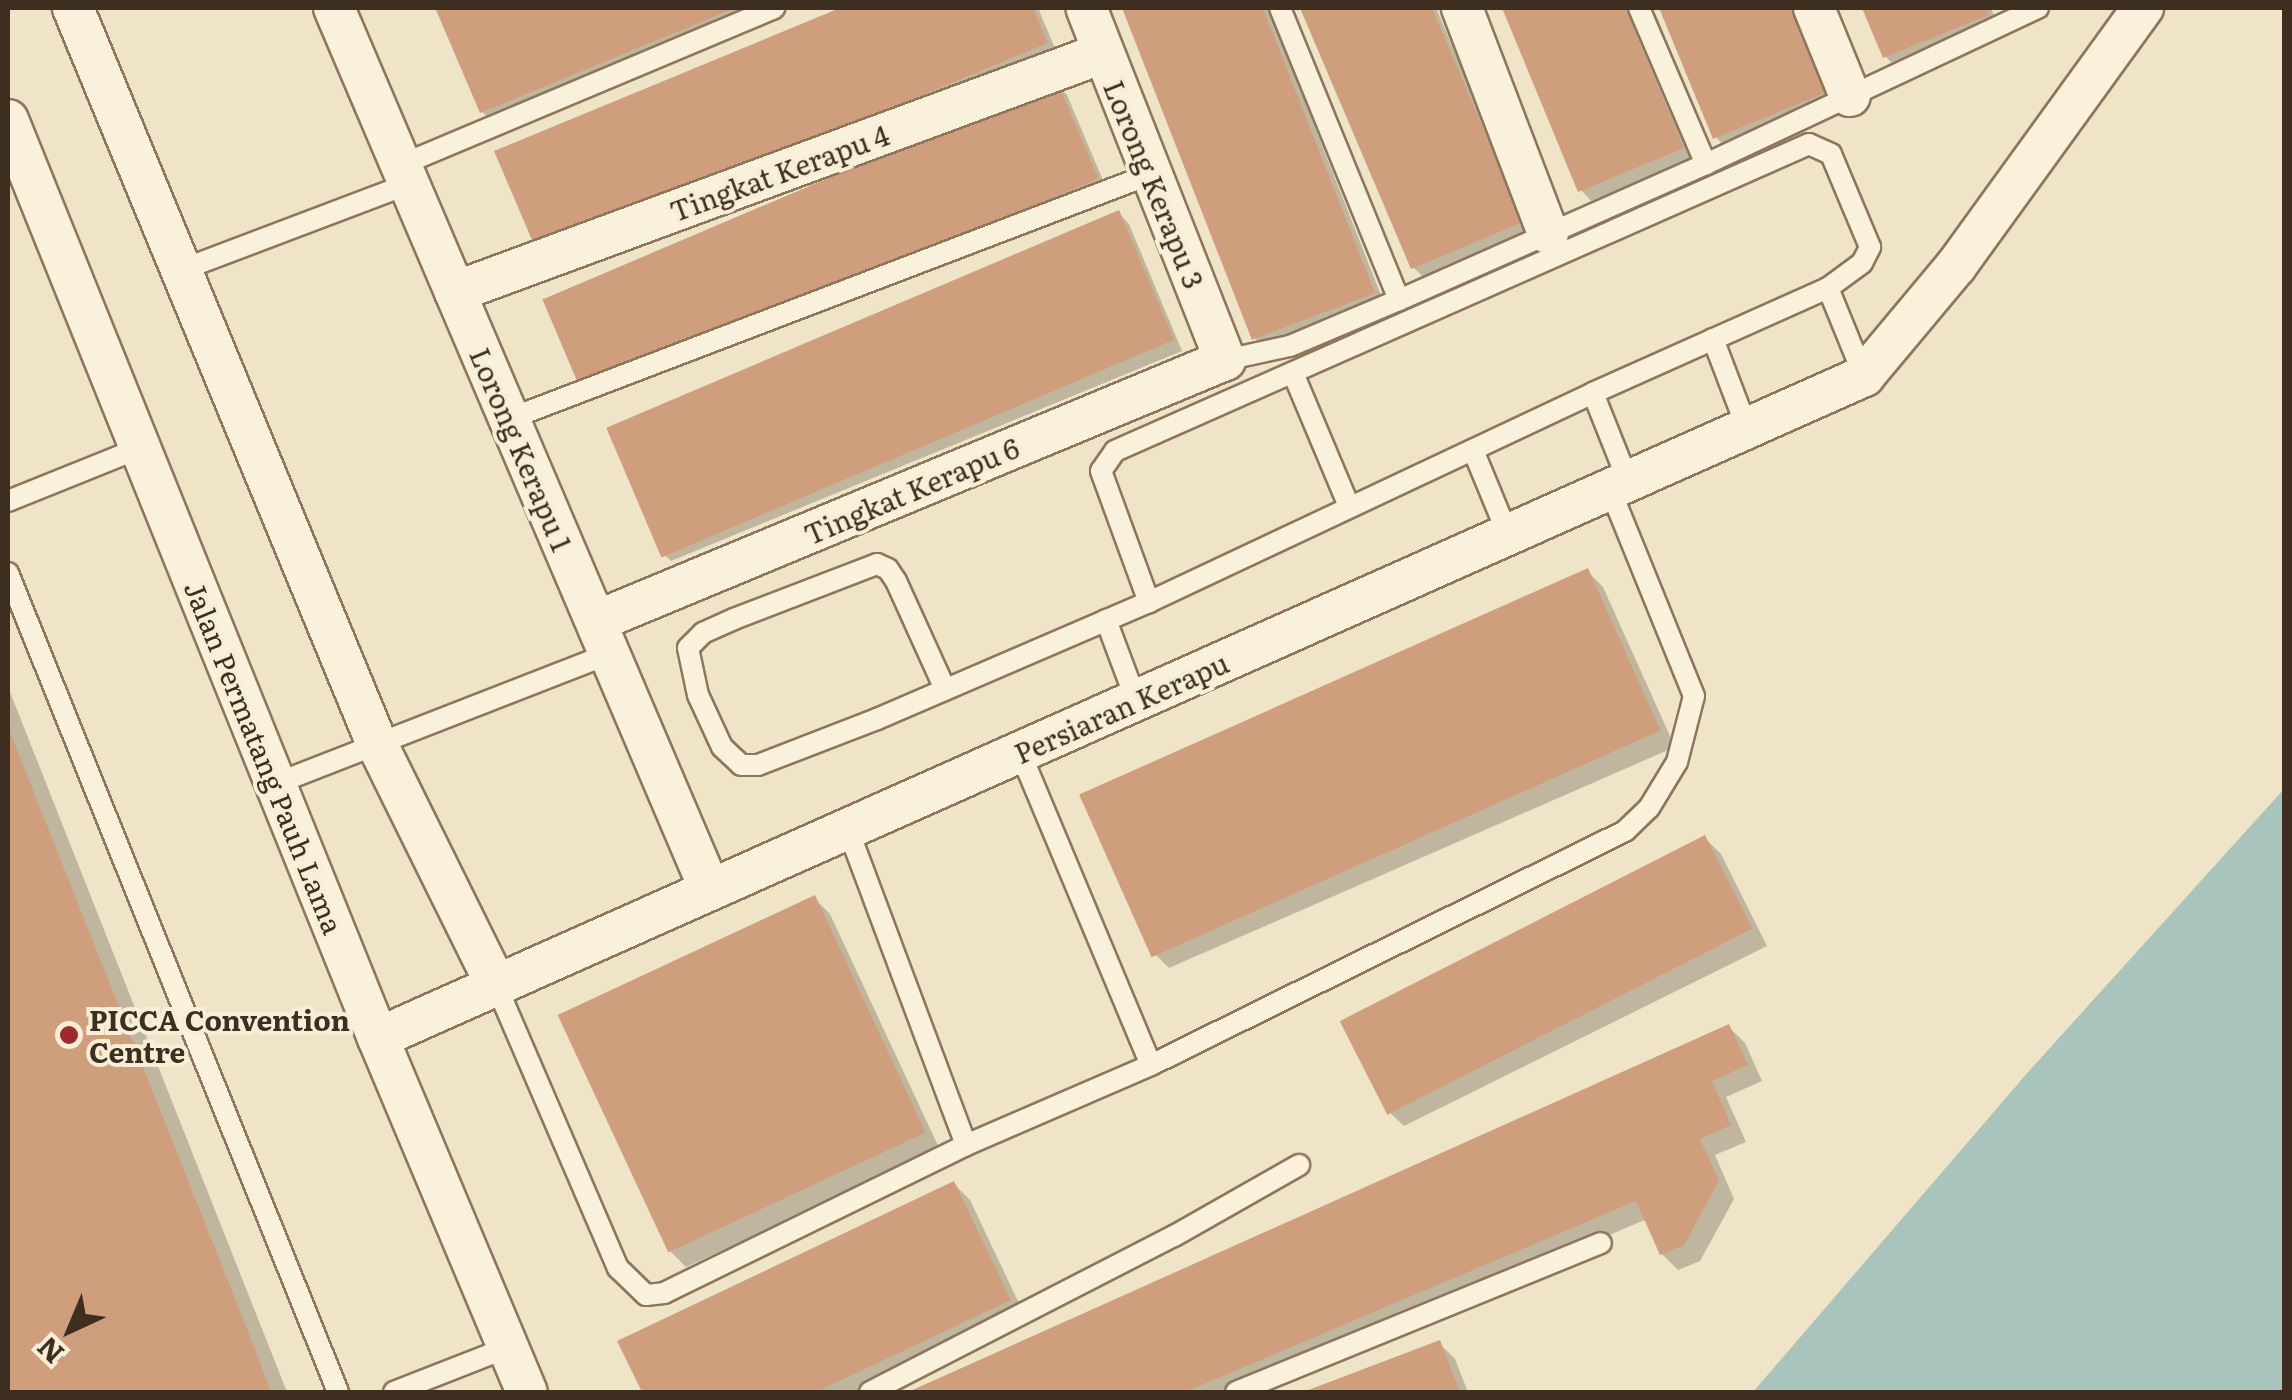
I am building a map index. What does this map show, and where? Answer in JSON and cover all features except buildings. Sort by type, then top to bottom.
[{"type":"street","points":[[73,8],[377,744],[496,986]]},
{"type":"street","name":"Lorong Kerapu 1","points":[[334,8],[710,890]]},
{"type":"street","name":"Lorong Kerapu 3","points":[[1086,8],[1225,360]]},
{"type":"street","points":[[1462,8],[1548,232]]},
{"type":"street","points":[[1814,8],[1850,96]]},
{"type":"street","points":[[1864,376],[1956,266],[2143,8]]},
{"type":"street","name":"Tingkat Kerapu 4","points":[[455,292],[1104,53]]},
{"type":"street","name":"Jalan Permatang Pauh Lama","points":[[8,120],[378,1038],[527,1392]]},
{"type":"street","name":"Tingkat Kerapu 6","points":[[603,637],[1225,360]]},
{"type":"street","name":"Persiaran Kerapu","points":[[378,1038],[1864,376]]},
{"type":"lane","points":[[181,270],[405,175],[774,8]]},
{"type":"lane","points":[[1280,8],[1398,300]]},
{"type":"lane","points":[[1639,8],[1706,164]]},
{"type":"lane","points":[[1225,360],[1290,346],[1398,300],[1850,96],[1998,16],[2038,8]]},
{"type":"lane","points":[[946,689],[896,581],[888,568],[877,564],[718,626],[688,648],[698,695],[722,747],[742,765],[758,765],[946,689],[1149,602],[1593,393],[1828,288],[1862,262],[1870,247],[1831,154],[1809,144],[1115,451],[1104,460],[1101,471],[1149,602]]},
{"type":"lane","points":[[509,419],[1151,174]]},
{"type":"lane","points":[[1828,288],[1864,376]]},
{"type":"lane","points":[[1713,339],[1746,428]]},
{"type":"lane","points":[[1294,373],[1349,506]]},
{"type":"lane","points":[[496,986],[618,1268],[646,1295],[664,1293],[966,1145],[1151,1064],[1625,832],[1650,808],[1677,762],[1694,696],[1619,485],[1593,393]]},
{"type":"lane","points":[[8,501],[140,448]]},
{"type":"lane","points":[[1474,450],[1508,534]]},
{"type":"lane","points":[[8,573],[338,1392]]},
{"type":"lane","points":[[1106,620],[1136,700]]},
{"type":"lane","points":[[276,784],[377,744],[603,637]]},
{"type":"lane","points":[[1020,752],[1151,1064]]},
{"type":"lane","points":[[848,828],[966,1145]]},
{"type":"lane","points":[[870,1392],[1174,1236],[1299,1166]]},
{"type":"lane","points":[[1236,1392],[1601,1244]]},
{"type":"lane","points":[[394,1392],[510,1347]]},
{"type":"water","points":[[2284,789],[2284,1392],[1753,1392],[2029,1071]]},
{"type":"place","name":"PICCA Convention Centre","points":[[69,1035]]}]
